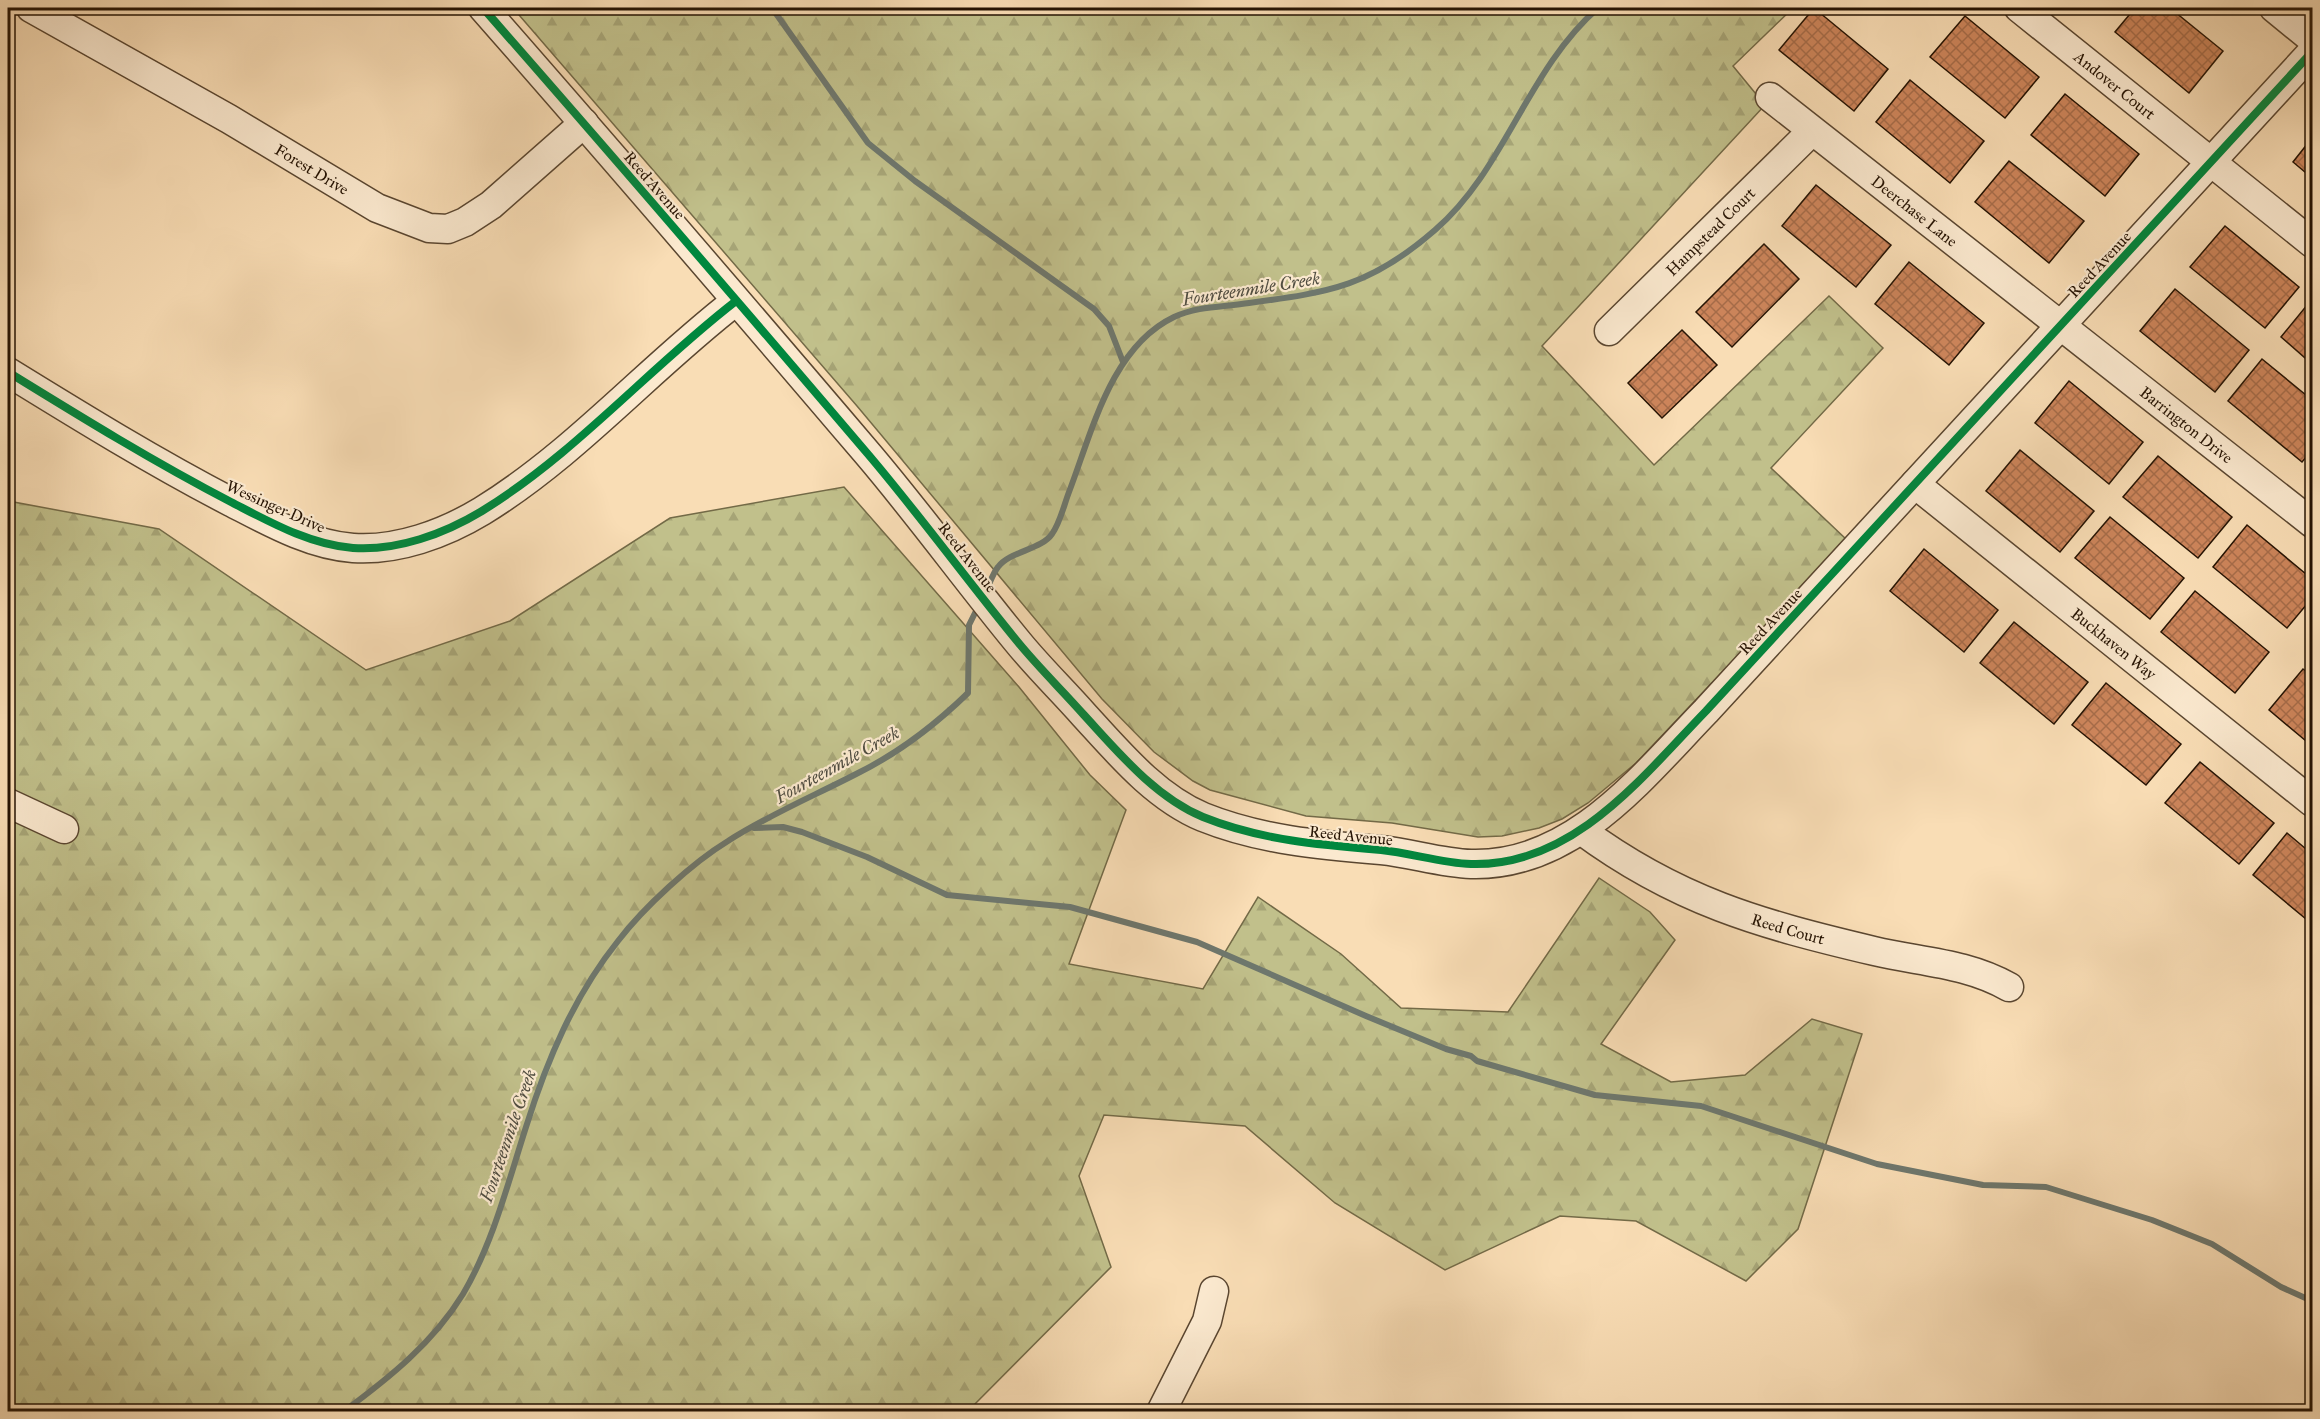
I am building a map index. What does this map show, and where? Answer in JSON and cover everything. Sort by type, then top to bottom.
[{"type":"street","name":"Forest Drive","points":[[31,8],[229,119],[377,208],[429,228],[448,229],[465,222],[491,205],[584,123]]},
{"type":"street","name":"Reed Avenue","points":[[483,8],[584,123],[941,544],[1019,644],[1131,765],[1166,795],[1203,817],[1298,843],[1385,850],[1470,864],[1495,863],[1532,855],[1554,846],[1581,830],[1628,791],[1706,711],[2313,52]]},
{"type":"street","name":"Andover Court","points":[[2019,8],[2313,243]]},
{"type":"street","points":[[2274,8],[2313,39]]},
{"type":"street","name":"Deerchase Lane","points":[[1770,97],[1811,132],[2062,324]]},
{"type":"street","name":"Hampstead Court","points":[[1609,331],[1811,132]]},
{"type":"street","name":"Wessinger Drive","points":[[8,372],[174,472],[268,520],[328,543],[353,548],[384,547],[420,539],[449,529],[482,511],[566,448],[736,301]]},
{"type":"street","name":"Barrington Drive","points":[[2062,324],[2313,523]]},
{"type":"street","name":"Buckhaven Way","points":[[1915,484],[2313,802]]},
{"type":"street","points":[[8,803],[64,829]]},
{"type":"street","name":"Reed Court","points":[[1581,830],[1611,852],[1664,884],[1744,917],[1779,929],[1888,954],[1943,962],[1993,978],[2010,987]]},
{"type":"street","points":[[1161,1412],[1207,1321],[1214,1291]]},
{"type":"green space","points":[[513,8],[1793,8],[1733,66],[1765,105],[1542,346],[1654,465],[1829,296],[1883,348],[1771,468],[1847,540],[1636,763],[1588,803],[1562,819],[1539,828],[1502,836],[1478,837],[1392,823],[1306,816],[1210,790],[1193,781],[1154,752],[1102,699],[857,406]]},
{"type":"green space","points":[[844,487],[1019,687],[1090,775],[1126,810],[1069,964],[1203,989],[1258,897],[1341,954],[1401,1008],[1508,1012],[1599,878],[1650,912],[1675,940],[1601,1044],[1671,1082],[1745,1075],[1812,1019],[1862,1034],[1798,1229],[1746,1281],[1636,1221],[1560,1216],[1445,1270],[1335,1203],[1245,1126],[1104,1115],[1079,1176],[1111,1267],[968,1411],[8,1411],[8,501],[159,529],[366,670],[510,621],[670,518]]},
{"type":"building","points":[[1814,8],[1888,69],[1854,111],[1779,50]]},
{"type":"building","points":[[2135,8],[2170,8],[2223,51],[2189,93],[2115,32]]},
{"type":"building","points":[[1965,16],[2039,77],[2005,118],[1930,57]]},
{"type":"building","points":[[1910,80],[1984,141],[1950,183],[1876,122]]},
{"type":"building","points":[[2065,94],[2139,154],[2105,196],[2031,135]]},
{"type":"building","points":[[2312,138],[2312,178],[2293,162]]},
{"type":"building","points":[[2009,161],[2084,221],[2049,263],[1975,202]]},
{"type":"building","points":[[1816,185],[1891,245],[1856,287],[1782,226]]},
{"type":"building","points":[[2225,226],[2299,287],[2265,328],[2190,267]]},
{"type":"building","points":[[1764,244],[1799,279],[1732,347],[1696,312]]},
{"type":"building","points":[[1909,262],[1984,323],[1949,365],[1875,304]]},
{"type":"building","points":[[2175,289],[2249,350],[2215,392],[2140,331]]},
{"type":"building","points":[[2312,299],[2312,364],[2281,337]]},
{"type":"building","points":[[1682,330],[1717,365],[1662,418],[1628,383]]},
{"type":"building","points":[[2262,359],[2312,400],[2312,450],[2302,462],[2228,401]]},
{"type":"building","points":[[2069,381],[2143,442],[2109,484],[2035,423]]},
{"type":"building","points":[[2020,450],[2094,511],[2060,552],[1986,491]]},
{"type":"building","points":[[2158,456],[2232,517],[2198,558],[2123,497]]},
{"type":"building","points":[[2110,517],[2184,578],[2150,619],[2075,558]]},
{"type":"building","points":[[2247,525],[2312,579],[2312,598],[2287,628],[2213,567]]},
{"type":"building","points":[[1924,549],[1998,610],[1964,652],[1890,591]]},
{"type":"building","points":[[2195,591],[2269,652],[2235,693],[2161,632]]},
{"type":"building","points":[[2014,622],[2088,682],[2054,724],[1980,663]]},
{"type":"building","points":[[2303,669],[2312,676],[2312,746],[2269,710]]},
{"type":"building","points":[[2106,683],[2181,744],[2146,785],[2072,725]]},
{"type":"building","points":[[2200,762],[2274,823],[2239,864],[2165,803]]},
{"type":"building","points":[[2287,833],[2312,854],[2312,924],[2253,875]]},
{"type":"waterway","points":[[772,8],[868,143],[915,181],[1094,309],[1109,326],[1123,362]]},
{"type":"waterway","name":"Fourteenmile Creek","points":[[986,591],[995,572],[1003,562],[1041,544],[1055,530],[1106,393],[1134,349],[1152,331],[1183,313],[1327,290],[1370,275],[1412,249],[1459,206],[1480,179],[1552,60],[1573,33],[1598,8]]},
{"type":"waterway","name":"Fourteenmile Creek","points":[[343,1412],[409,1359],[438,1328],[463,1294],[491,1234],[534,1102],[563,1030],[588,984],[618,941],[655,900],[684,873],[714,850],[760,822],[889,756],[917,737],[968,693],[969,625],[979,605]]},
{"type":"waterway","points":[[754,828],[783,827],[802,832],[867,857],[947,895],[1070,907],[1197,942],[1366,1016],[1446,1049],[1471,1056],[1477,1061],[1595,1095],[1701,1106],[1877,1164],[1983,1185],[2046,1187],[2152,1220],[2212,1244],[2281,1287],[2312,1301]]},
{"type":"cycle path","points":[[483,8],[867,453],[1025,651],[1153,786],[1203,817],[1246,831],[1290,840],[1392,851],[1471,864],[1508,861],[1542,851],[1573,834],[1603,813],[1657,763],[2312,52]]},
{"type":"cycle path","points":[[8,372],[202,487],[275,524],[305,537],[337,546],[386,547],[420,539],[452,527],[482,511],[516,488],[549,464],[736,301]]}]
